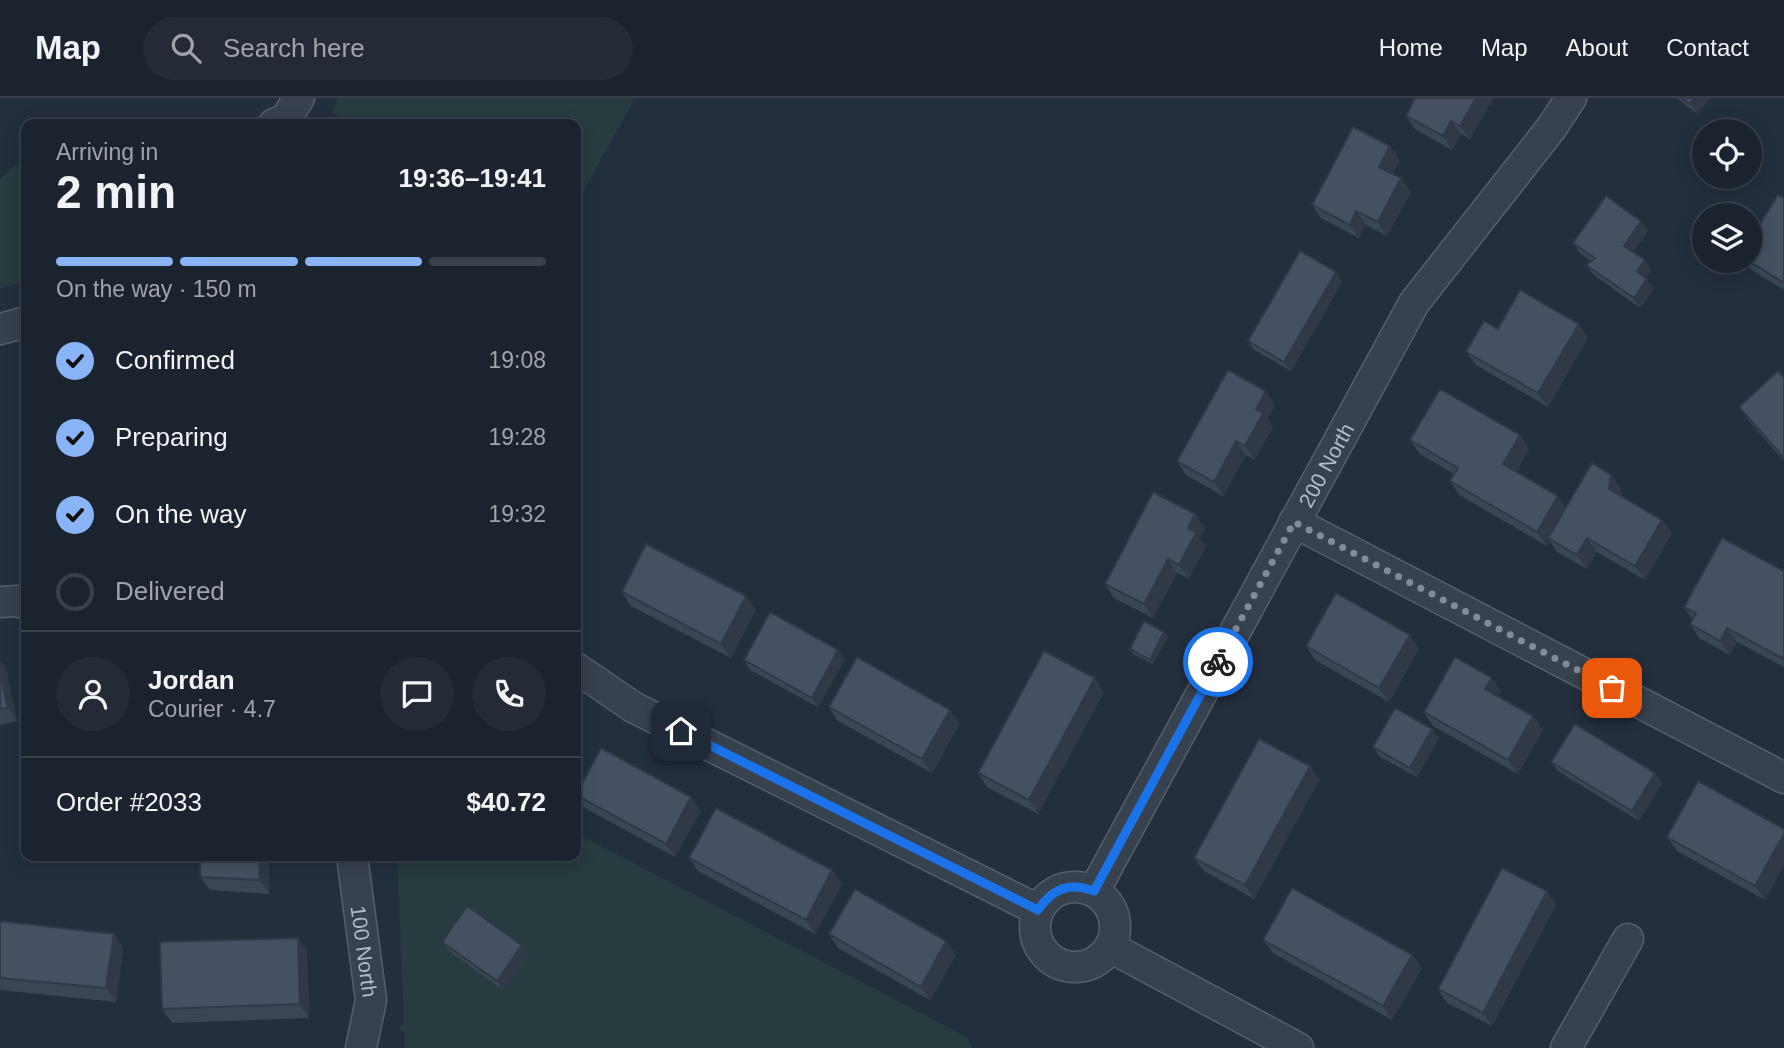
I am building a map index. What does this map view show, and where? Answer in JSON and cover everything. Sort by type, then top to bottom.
[{"type":"street","points":[[286,119],[299,98]]},
{"type":"street","name":"200 North","points":[[1094,891],[1413,303],[1552,127],[1571,98]]},
{"type":"street","points":[[0,329],[21,323]]},
{"type":"street","points":[[1294,522],[1784,778]]},
{"type":"street","points":[[0,602],[21,602]]},
{"type":"street","points":[[581,671],[633,707],[1038,910]]},
{"type":"street","name":"100 North","points":[[353,861],[371,1000],[361,1048]]},
{"type":"street","points":[[1081,887],[1094,891],[1104,898],[1115,922],[1115,935],[1110,947],[1101,957],[1076,967],[1051,959],[1041,949],[1036,937],[1038,910],[1045,899],[1056,891],[1081,887]]},
{"type":"street","points":[[1566,1048],[1628,939]]},
{"type":"street","points":[[1110,947],[1298,1048]]},
{"type":"green space","points":[[339,98],[635,98],[581,196],[581,119],[343,119],[331,113]]},
{"type":"green space","points":[[15,166],[21,168],[21,283],[0,288],[0,178]]},
{"type":"green space","points":[[581,836],[967,1037],[973,1048],[405,1048],[405,1033],[399,1029],[404,1022],[397,861],[581,861]]},
{"type":"building","points":[[1415,98],[1476,98],[1460,126],[1451,121],[1443,136],[1406,116]]},
{"type":"building","points":[[1682,98],[1695,98],[1690,104]]},
{"type":"building","points":[[1353,127],[1390,146],[1379,167],[1401,178],[1378,222],[1356,211],[1350,225],[1312,205]]},
{"type":"building","points":[[1778,195],[1784,198],[1784,283],[1762,269],[1762,221]]},
{"type":"building","points":[[1606,196],[1641,221],[1624,246],[1645,260],[1637,271],[1647,279],[1634,298],[1586,265],[1595,258],[1573,243]]},
{"type":"building","points":[[1300,251],[1336,272],[1284,362],[1248,341]]},
{"type":"building","points":[[1520,290],[1579,324],[1538,393],[1466,352],[1484,321],[1498,329]]},
{"type":"building","points":[[1228,370],[1266,391],[1256,409],[1263,413],[1245,446],[1236,441],[1214,482],[1177,461]]},
{"type":"building","points":[[1778,371],[1784,377],[1784,458],[1739,407]]},
{"type":"building","points":[[1440,389],[1520,435],[1503,464],[1558,496],[1537,532],[1450,481],[1458,468],[1410,440]]},
{"type":"building","points":[[1592,463],[1611,475],[1609,489],[1662,520],[1635,566],[1587,538],[1577,555],[1548,538]]},
{"type":"building","points":[[1153,492],[1195,514],[1188,528],[1196,533],[1179,565],[1168,559],[1144,604],[1105,584]]},
{"type":"building","points":[[1722,538],[1784,571],[1784,659],[1727,628],[1720,641],[1690,624],[1696,613],[1684,607]]},
{"type":"building","points":[[646,544],[746,596],[721,644],[622,592]]},
{"type":"building","points":[[1336,593],[1410,635],[1379,688],[1306,646]]},
{"type":"building","points":[[770,612],[838,650],[812,698],[744,660]]},
{"type":"building","points":[[1144,621],[1164,632],[1150,660],[1130,649]]},
{"type":"building","points":[[1044,651],[1095,678],[1029,800],[978,773]]},
{"type":"building","points":[[857,657],[950,710],[922,759],[829,707]]},
{"type":"building","points":[[1455,657],[1492,678],[1485,689],[1533,716],[1508,760],[1424,712]]},
{"type":"building","points":[[0,673],[8,708],[0,709]]},
{"type":"building","points":[[1395,708],[1432,729],[1410,768],[1373,747]]},
{"type":"building","points":[[1575,724],[1655,773],[1632,811],[1551,762]]},
{"type":"building","points":[[1259,739],[1310,766],[1245,885],[1194,858]]},
{"type":"building","points":[[601,748],[691,797],[666,844],[581,798],[581,786]]},
{"type":"building","points":[[1698,781],[1784,829],[1784,834],[1755,886],[1667,837]]},
{"type":"building","points":[[716,808],[832,870],[806,920],[689,858]]},
{"type":"building","points":[[200,861],[259,861],[260,880],[200,877]]},
{"type":"building","points":[[1502,868],[1547,891],[1483,1013],[1438,989]]},
{"type":"building","points":[[1292,888],[1412,955],[1383,1006],[1263,940]]},
{"type":"building","points":[[855,889],[946,941],[921,987],[829,934]]},
{"type":"building","points":[[467,906],[522,945],[497,981],[442,942]]},
{"type":"building","points":[[0,921],[114,934],[106,988],[0,978]]},
{"type":"building","points":[[298,938],[300,1004],[162,1009],[160,942]]},
{"type":"way so far","points":[[1218,662],[1294,522],[1612,688]]},
{"type":"route","points":[[681,731],[1038,910],[1045,899],[1056,891],[1081,887],[1094,891],[1218,662]]}]
